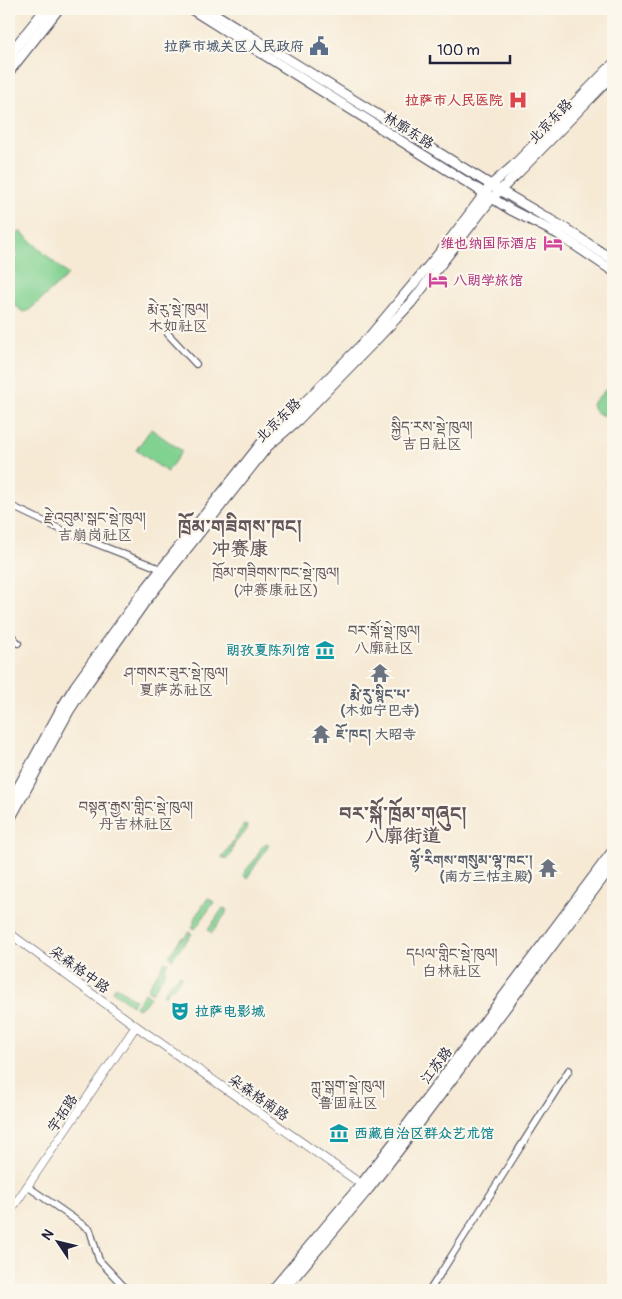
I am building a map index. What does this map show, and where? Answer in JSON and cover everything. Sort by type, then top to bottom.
[{"type":"main road","points":[[9,55],[46,9]]},
{"type":"main road","points":[[9,71],[58,9]]},
{"type":"main road","name":"林廓东路","points":[[191,9],[488,196],[558,234],[613,271]]},
{"type":"main road","name":"林廓东路","points":[[207,9],[491,185],[566,229],[613,260]]},
{"type":"main road","name":"北京东路","points":[[9,821],[69,711],[82,691],[145,602],[268,446],[304,414],[411,303],[488,196],[491,185],[512,167],[613,64]]},
{"type":"main road","name":"北京东路","points":[[9,804],[75,686],[161,570],[263,441],[292,415],[370,336],[488,196],[500,190],[613,75]]},
{"type":"main road","name":"江苏路","points":[[283,1290],[365,1186],[397,1139],[613,851]]},
{"type":"main road","name":"江苏路","points":[[273,1290],[403,1144],[613,864]]},
{"type":"street","points":[[168,334],[196,364]]},
{"type":"street","points":[[9,505],[64,531],[161,570]]},
{"type":"street","points":[[9,633],[18,643]]},
{"type":"street","name":"朵森格中路","points":[[9,933],[136,1026]]},
{"type":"street","name":"朵森格南路","points":[[136,1026],[365,1186]]},
{"type":"street","name":"宇拓路","points":[[9,1213],[136,1026]]},
{"type":"street","points":[[430,1290],[569,1070]]},
{"type":"street","points":[[27,1186],[90,1230],[99,1260],[127,1290]]},
{"type":"green space","points":[[19,231],[68,275],[28,311],[23,312],[9,300],[9,268],[18,256],[9,251],[9,243]]},
{"type":"green space","points":[[613,382],[613,411],[607,415],[601,415],[595,411],[592,404]]},
{"type":"green space","points":[[151,429],[182,451],[167,472],[136,450]]},
{"type":"green space","points":[[244,825],[247,826],[245,831],[235,843],[231,854],[228,858],[222,858]]},
{"type":"green space","points":[[267,843],[269,845],[247,878],[244,876],[246,871],[257,857],[261,848]]},
{"type":"green space","points":[[208,898],[214,902],[195,929],[192,927],[194,919]]},
{"type":"green space","points":[[223,908],[226,909],[226,913],[212,933],[208,930]]},
{"type":"green space","points":[[189,932],[192,934],[172,959],[169,956],[181,938],[185,937]]},
{"type":"green space","points":[[165,961],[168,963],[165,967],[165,973],[152,993],[147,989]]},
{"type":"green space","points":[[180,974],[182,976],[174,987],[166,995],[163,994],[172,981],[176,980]]},
{"type":"green space","points":[[116,986],[135,1000],[132,1005],[112,991]]},
{"type":"green space","points":[[145,993],[150,997],[143,1006],[137,1009],[135,1007]]},
{"type":"place","name":"拉萨市城关区人民政府","points":[[319,46]]},
{"type":"place","name":"拉萨市人民医院","points":[[518,100]]},
{"type":"place","name":"维也纳国际酒店","points":[[553,243]]},
{"type":"place","name":"八朗学旅馆","points":[[438,280]]},
{"type":"place","name":"朗孜夏陈列馆","points":[[325,650]]},
{"type":"place","name":"རྨེ་རུ་སྙིང་པ་ (木如宁巴寺)","points":[[380,673]]},
{"type":"place","name":"ཇོ་ཁང། 大昭寺","points":[[321,734]]},
{"type":"place","name":"ལྷོ་རིགས་གསུམ་ལྷ་ཁང་། (南方三怙主殿)","points":[[548,868]]},
{"type":"place","name":"拉萨电影城","points":[[180,1011]]},
{"type":"place","name":"西藏自治区群众艺术馆","points":[[339,1133]]},
{"type":"district","name":"རྨེ་རུ་སྡེ་ཁུལ། 木如社区","points":[[178,318]]},
{"type":"district","name":"སྐྱིད་རས་སྡེ་ཁུལ། 吉日社区","points":[[432,436]]},
{"type":"district","name":"རྗེ་འབུམ་སྒང་སྡེ་ཁུལ། 吉崩岗社区","points":[[95,526]]},
{"type":"district","name":"ཁྲོམ་གཟིགས་ཁང། 冲赛康","points":[[240,537]]},
{"type":"district","name":"ཁྲོམ་གཟིགས་ཁང་སྡེ་ཁུལ། (冲赛康社区)","points":[[276,582]]},
{"type":"district","name":"བར་སྐོ་སྡེ་ཁུལ། 八廓社区","points":[[384,640]]},
{"type":"district","name":"ཤ་གསར་ཟུར་སྡེ་ཁུལ། 夏萨苏社区","points":[[176,682]]},
{"type":"district","name":"བསྟན་རྒྱས་གླིང་སྡེ་ཁུལ། 丹吉林社区","points":[[136,816]]},
{"type":"district","name":"བར་སྐོ་ཁྲོམ་གཞུང། 八廓街道","points":[[403,824]]},
{"type":"district","name":"དཔལ་གླིང་སྡེ་ཁུལ། 白林社区","points":[[452,962]]},
{"type":"district","name":"ཀླུ་སྒུག་སྡེ་ཁུལ། 鲁固社区","points":[[348,1094]]}]
